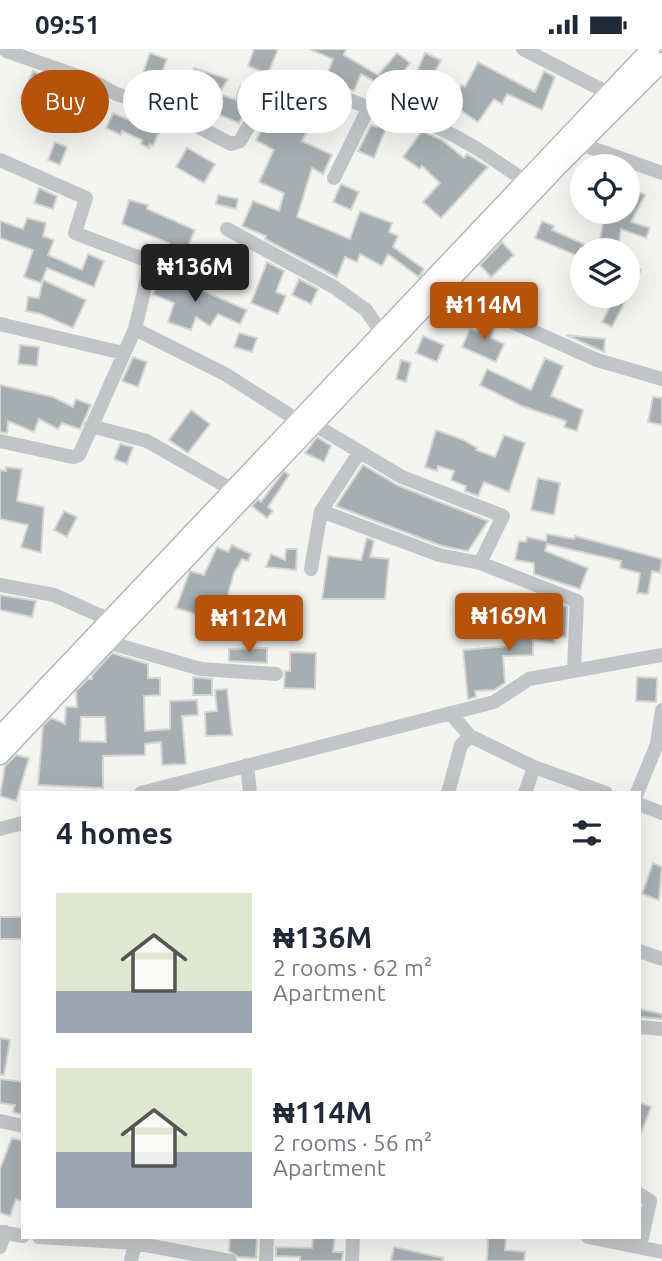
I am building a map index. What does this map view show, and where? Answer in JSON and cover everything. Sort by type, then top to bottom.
[{"type":"main road","points":[[0,736],[233,490],[307,423],[382,333],[437,285],[526,182],[651,49]]},
{"type":"main road","points":[[0,755],[437,285],[662,62]]},
{"type":"street","points":[[523,49],[610,95]]},
{"type":"street","points":[[5,53],[95,82],[116,95],[164,109],[231,144],[240,141],[276,83],[335,95],[366,106]]},
{"type":"street","points":[[334,178],[366,113]]},
{"type":"street","points":[[448,133],[481,150],[526,182]]},
{"type":"street","points":[[581,144],[662,173]]},
{"type":"street","points":[[0,160],[86,198],[75,233],[151,262],[135,328],[82,451],[73,457],[0,441]]},
{"type":"street","points":[[227,229],[334,287],[366,310],[382,333]]},
{"type":"street","points":[[437,285],[597,361],[662,379]]},
{"type":"street","points":[[0,324],[123,353]]},
{"type":"street","points":[[135,328],[225,374],[402,477],[503,516],[480,563]]},
{"type":"street","points":[[91,426],[147,441],[233,490]]},
{"type":"street","points":[[311,569],[321,511],[359,453]]},
{"type":"street","points":[[321,511],[439,555],[480,563],[577,601],[575,670]]},
{"type":"street","points":[[0,585],[54,595],[110,620]]},
{"type":"street","points":[[107,642],[201,669],[276,674]]},
{"type":"street","points":[[149,791],[494,702],[529,679],[662,655]]},
{"type":"street","points":[[637,791],[657,744],[662,709]]},
{"type":"street","points":[[450,713],[470,736],[534,767],[600,791]]},
{"type":"street","points":[[449,791],[461,745],[470,736]]},
{"type":"street","points":[[247,765],[250,791]]},
{"type":"street","points":[[526,791],[534,767]]},
{"type":"street","points":[[641,805],[662,813]]},
{"type":"street","points":[[0,828],[21,823]]},
{"type":"street","points":[[641,952],[662,959]]},
{"type":"street","points":[[641,1027],[662,1028]]},
{"type":"street","points":[[0,1121],[21,1126]]},
{"type":"street","points":[[640,1246],[650,1201],[641,1196]]},
{"type":"street","points":[[2,1237],[21,1235]]},
{"type":"street","points":[[71,1239],[135,1243],[230,1261]]},
{"type":"street","points":[[266,1261],[267,1239]]},
{"type":"street","points":[[352,1261],[353,1239]]},
{"type":"street","points":[[600,1239],[662,1252]]},
{"type":"street","points":[[131,1261],[135,1243]]},
{"type":"building","points":[[254,49],[278,49],[270,70],[258,70],[248,66]]},
{"type":"building","points":[[309,49],[346,49],[344,55],[370,70],[366,70],[366,77],[361,74],[354,91],[352,70],[329,70],[333,59]]},
{"type":"building","points":[[150,53],[167,59],[163,70],[144,70]]},
{"type":"building","points":[[397,53],[410,63],[405,70],[382,70]]},
{"type":"building","points":[[425,53],[441,60],[436,70],[417,70]]},
{"type":"building","points":[[478,62],[535,92],[544,71],[555,77],[542,110],[507,94],[502,104],[494,99],[478,122],[463,112],[463,86],[465,87]]},
{"type":"building","points":[[223,95],[236,100],[237,96],[237,122],[223,116]]},
{"type":"building","points":[[113,113],[123,117],[121,135],[109,129]]},
{"type":"building","points":[[126,133],[159,133],[153,146],[150,144],[149,148],[141,144],[142,140]]},
{"type":"building","points":[[260,133],[306,133],[302,141],[332,155],[323,174],[312,168],[297,217],[350,239],[360,211],[392,223],[389,232],[398,236],[393,247],[424,269],[419,277],[388,254],[382,266],[360,254],[357,262],[345,257],[337,277],[265,239],[266,236],[242,226],[253,201],[279,211],[284,193],[259,182],[274,150],[256,140]]},
{"type":"building","points":[[367,133],[384,133],[374,158],[358,151]]},
{"type":"building","points":[[421,133],[426,133],[442,140],[464,158],[467,154],[488,167],[441,218],[423,202],[440,183],[422,166],[420,169],[403,157]]},
{"type":"building","points":[[55,142],[67,147],[60,165],[48,160]]},
{"type":"building","points":[[187,148],[215,164],[204,183],[176,167]]},
{"type":"building","points":[[341,184],[359,192],[351,210],[333,202]]},
{"type":"building","points":[[39,188],[57,196],[53,209],[34,203]]},
{"type":"building","points":[[218,195],[238,199],[236,209],[216,204]]},
{"type":"building","points":[[129,200],[148,205],[147,209],[195,230],[181,262],[164,255],[169,243],[122,224]]},
{"type":"building","points":[[27,218],[46,223],[43,236],[54,240],[48,255],[82,270],[88,254],[104,261],[94,287],[47,268],[41,283],[24,277],[33,250],[0,238],[0,221],[23,229]]},
{"type":"building","points":[[542,221],[554,226],[552,230],[570,238],[570,253],[535,238]]},
{"type":"building","points":[[603,224],[637,224],[650,228],[646,238],[621,229],[620,238],[600,238]]},
{"type":"building","points":[[502,242],[514,255],[491,277],[480,265]]},
{"type":"building","points":[[267,262],[284,271],[276,292],[286,296],[278,314],[251,303]]},
{"type":"building","points":[[162,273],[247,310],[240,324],[218,314],[210,326],[196,317],[191,330],[168,322],[174,303],[153,294]]},
{"type":"building","points":[[299,279],[318,289],[311,304],[292,295]]},
{"type":"building","points":[[43,280],[86,300],[73,328],[41,314],[26,311],[28,297],[39,298]]},
{"type":"building","points":[[609,308],[622,308],[612,327],[602,322]]},
{"type":"building","points":[[481,318],[495,325],[491,338],[504,344],[496,362],[462,347],[470,329],[477,332]]},
{"type":"building","points":[[239,333],[257,338],[252,352],[234,347]]},
{"type":"building","points":[[566,335],[605,339],[604,352]]},
{"type":"building","points":[[423,336],[444,345],[437,362],[416,353]]},
{"type":"building","points":[[20,345],[39,347],[37,366],[18,364]]},
{"type":"building","points":[[133,357],[147,362],[138,387],[122,381]]},
{"type":"building","points":[[545,358],[563,366],[551,396],[583,410],[577,431],[564,427],[566,421],[522,406],[480,385],[487,369],[531,390]]},
{"type":"building","points":[[401,360],[411,363],[406,382],[396,379]]},
{"type":"building","points":[[0,385],[53,397],[73,407],[76,399],[91,405],[80,429],[62,423],[58,429],[39,419],[34,432],[8,421],[7,433],[0,432]]},
{"type":"building","points":[[653,397],[662,398],[662,425],[648,422]]},
{"type":"building","points":[[191,410],[210,424],[188,453],[169,440]]},
{"type":"building","points":[[436,430],[463,440],[477,448],[476,450],[495,457],[504,435],[525,443],[509,492],[484,482],[478,496],[465,491],[466,486],[451,480],[454,471],[438,466],[437,471],[425,467]]},
{"type":"building","points":[[317,437],[331,446],[324,462],[305,453]]},
{"type":"building","points":[[120,444],[133,447],[127,464],[114,459]]},
{"type":"building","points":[[363,465],[399,486],[488,521],[468,551],[442,546],[336,506]]},
{"type":"building","points":[[6,467],[22,469],[17,501],[44,507],[41,553],[21,547],[28,525],[0,519],[0,470],[6,471]]},
{"type":"building","points":[[284,471],[289,475],[268,507],[273,511],[267,518],[252,506],[258,499],[261,502]]},
{"type":"building","points":[[538,478],[560,483],[554,515],[531,510]]},
{"type":"building","points":[[64,511],[77,517],[67,537],[54,530]]},
{"type":"building","points":[[547,534],[574,539],[575,536],[662,559],[660,573],[652,571],[648,594],[637,593],[640,573],[620,568],[621,561],[547,544],[545,551],[588,568],[580,589],[534,574],[534,563],[515,560],[519,541],[526,542],[527,537],[546,541]]},
{"type":"building","points":[[367,538],[374,541],[370,557],[389,559],[385,599],[322,599],[328,556],[361,560]]},
{"type":"building","points":[[232,545],[251,554],[248,561],[242,559],[234,573],[220,621],[176,608],[190,571],[204,575],[217,547],[228,552]]},
{"type":"building","points":[[286,549],[297,549],[296,570],[266,567],[271,554],[285,560]]},
{"type":"building","points":[[0,595],[36,601],[32,617],[0,610]]},
{"type":"building","points":[[557,604],[567,607],[566,637],[555,636],[554,643],[533,640],[533,655],[503,656],[505,683],[494,690],[475,691],[476,697],[468,699],[463,650],[511,646],[511,631],[546,630],[550,607],[557,608]]},
{"type":"building","points":[[267,648],[267,663],[229,661],[229,649]]},
{"type":"building","points":[[290,652],[316,653],[315,689],[284,688],[285,671],[290,671]]},
{"type":"building","points":[[112,653],[148,664],[148,678],[160,678],[160,695],[144,696],[145,731],[170,729],[170,701],[197,700],[198,715],[182,716],[186,764],[162,765],[161,742],[145,744],[145,755],[103,756],[103,788],[38,785],[43,726],[51,718],[65,724],[66,707],[77,707],[76,691],[88,679],[92,679],[92,675]],"holes":[[[81,717],[105,717],[106,742],[80,741]]]},
{"type":"building","points":[[193,677],[212,679],[212,695],[193,695]]},
{"type":"building","points":[[637,677],[657,678],[656,702],[636,701]]},
{"type":"building","points":[[227,689],[232,735],[206,736],[205,712],[217,711],[215,690]]},
{"type":"building","points":[[16,755],[29,758],[16,801],[0,796],[5,766]]},
{"type":"building","points":[[653,863],[662,867],[659,900],[642,894]]},
{"type":"building","points":[[0,917],[21,917],[21,939],[0,939]]},
{"type":"building","points":[[641,1009],[662,1014],[662,1019],[641,1017]]},
{"type":"building","points":[[0,1038],[10,1040],[4,1075],[0,1075]]},
{"type":"building","points":[[0,1079],[21,1082],[21,1114],[13,1112],[15,1105],[0,1103]]},
{"type":"building","points":[[641,1103],[651,1107],[641,1133]]},
{"type":"building","points":[[12,1138],[21,1140],[21,1201],[16,1199],[10,1216],[0,1213],[0,1169]]},
{"type":"building","points":[[230,1239],[257,1239],[256,1258],[238,1257],[229,1251]]},
{"type":"building","points":[[313,1239],[335,1239],[333,1252],[343,1252],[342,1261],[300,1261],[300,1257],[276,1256],[276,1247],[312,1248]]},
{"type":"building","points":[[488,1239],[506,1239],[505,1250],[525,1252],[524,1261],[487,1261]]},
{"type":"building","points":[[394,1247],[443,1258],[442,1261],[391,1261]]}]
